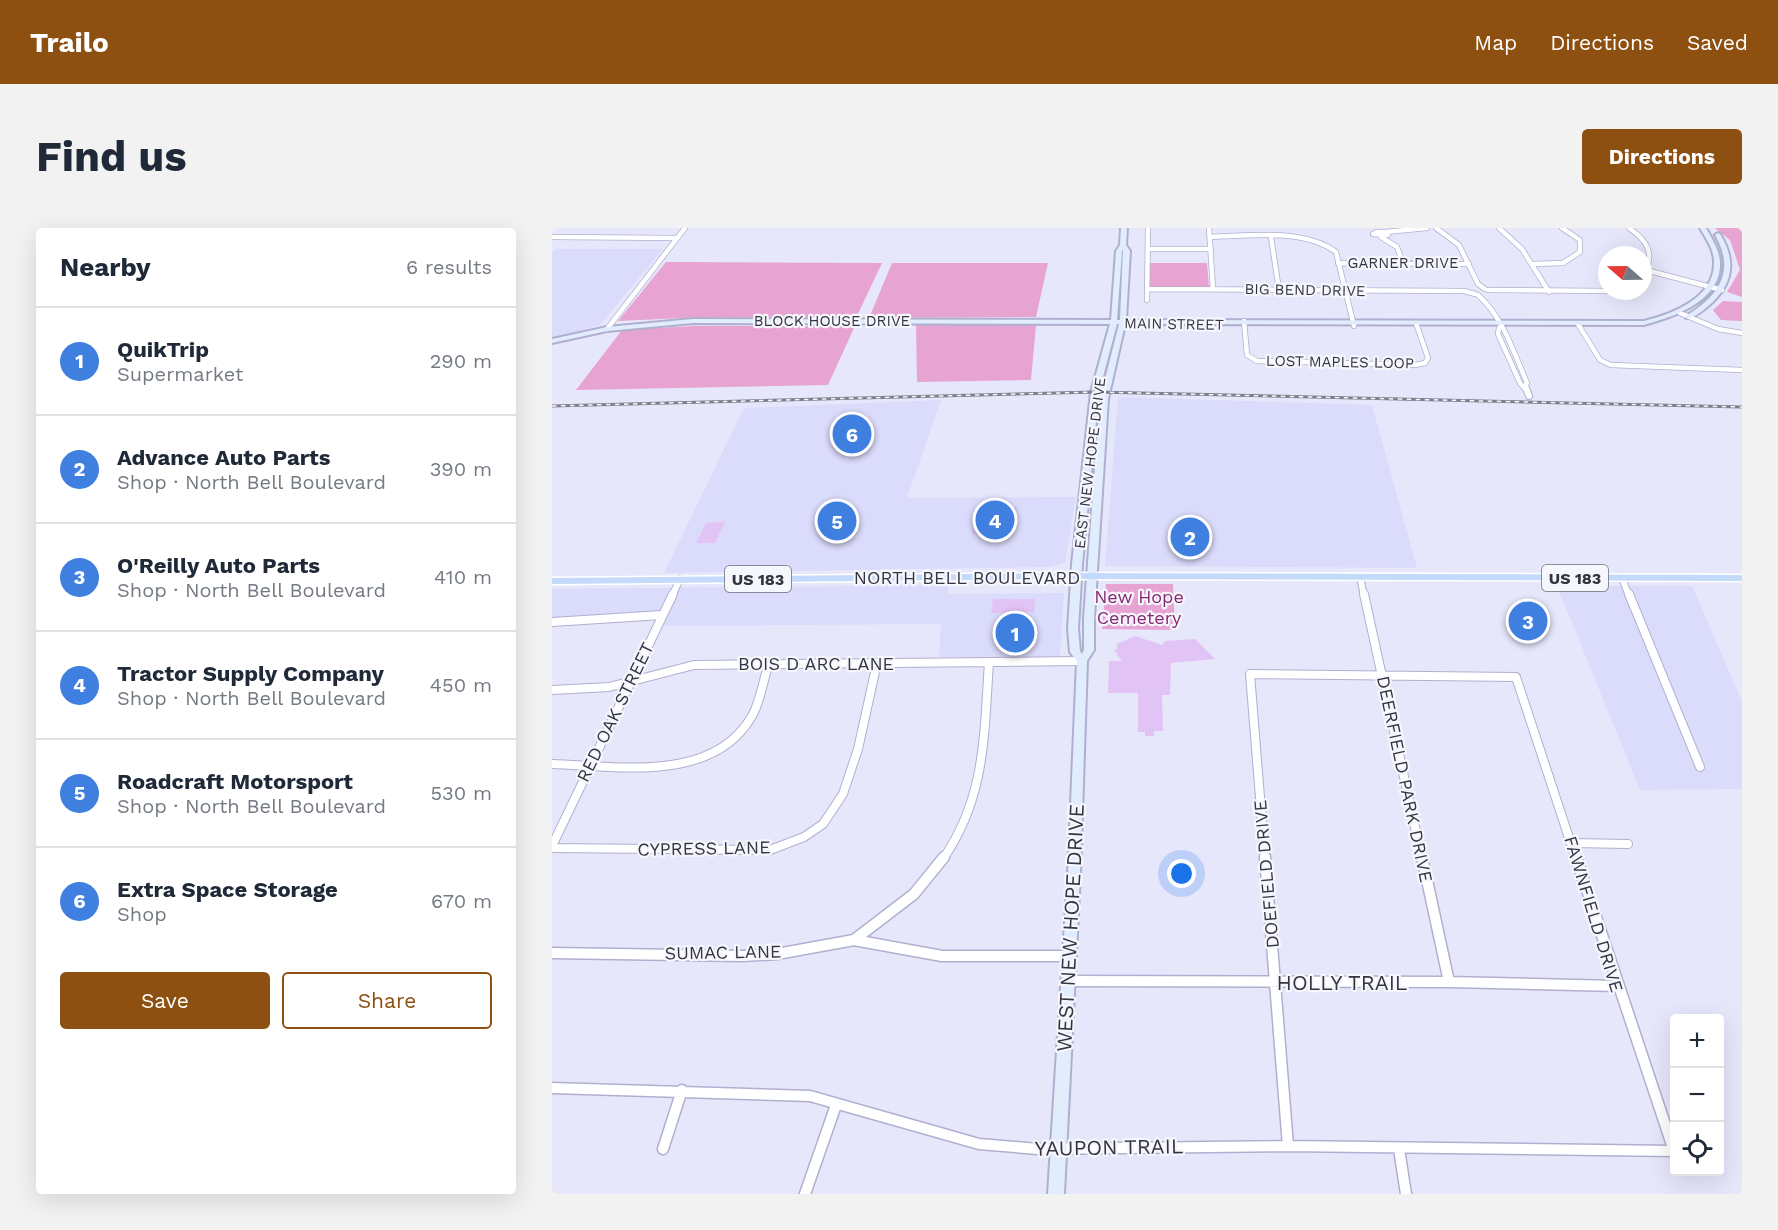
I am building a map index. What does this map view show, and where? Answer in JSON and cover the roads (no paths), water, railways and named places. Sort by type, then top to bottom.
[{"type":"main road","name":"NORTH BELL BOULEVARD","points":[[552,581],[1077,576],[1741,579]]},
{"type":"street","points":[[607,329],[685,228]]},
{"type":"street","name":"EAST NEW HOPE DRIVE","points":[[1077,576],[1095,392],[1120,322],[1118,273],[1119,251],[1123,245],[1124,228]]},
{"type":"street","points":[[1147,300],[1148,228]]},
{"type":"street","points":[[1209,228],[1213,289]]},
{"type":"street","points":[[1374,230],[1381,237],[1427,228]]},
{"type":"street","points":[[1436,228],[1459,245],[1469,264],[1476,290]]},
{"type":"street","points":[[1499,228],[1517,241],[1549,292]]},
{"type":"street","points":[[1533,264],[1563,263],[1580,252],[1580,240],[1563,228]]},
{"type":"street","points":[[1629,228],[1648,246]]},
{"type":"street","points":[[1703,228],[1719,240],[1725,268],[1733,269],[1731,255],[1710,228]]},
{"type":"street","points":[[1374,230],[1386,235],[1397,248],[1403,263]]},
{"type":"street","points":[[582,237],[586,233]]},
{"type":"street","points":[[641,237],[645,233]]},
{"type":"street","points":[[552,237],[677,238]]},
{"type":"street","points":[[1210,237],[1270,237],[1320,241],[1335,250],[1354,324]]},
{"type":"street","points":[[1270,237],[1279,290]]},
{"type":"street","name":"EAST NEW HOPE DRIVE","points":[[1091,576],[1104,399],[1120,322],[1127,251],[1123,245]]},
{"type":"street","points":[[1148,249],[1211,249]]},
{"type":"street","name":"GARNER DRIVE","points":[[1338,263],[1469,264]]},
{"type":"street","name":"MAIN STREET","points":[[1579,326],[1644,323],[1680,314],[1697,305],[1714,288],[1725,268]]},
{"type":"street","name":"MAIN STREET","points":[[1120,322],[1650,327],[1688,317],[1706,307],[1731,279],[1733,269]]},
{"type":"street","points":[[1652,273],[1722,290]]},
{"type":"street","name":"BIG BEND DRIVE","points":[[1147,289],[1476,290]]},
{"type":"street","points":[[1476,290],[1487,293],[1598,291]]},
{"type":"street","points":[[1476,290],[1487,293]]},
{"type":"street","points":[[1487,293],[1498,326],[1498,334],[1520,383],[1525,386],[1529,396]]},
{"type":"street","points":[[1680,314],[1718,330],[1742,333]]},
{"type":"street","name":"BLOCK HOUSE DRIVE","points":[[552,341],[607,329],[704,321],[1120,322]]},
{"type":"street","name":"LOST MAPLES LOOP","points":[[1244,323],[1247,355],[1257,361],[1414,364],[1425,363],[1428,358],[1417,325]]},
{"type":"street","points":[[1579,326],[1600,360],[1607,364],[1742,370]]},
{"type":"street","name":"WEST NEW HOPE DRIVE","points":[[1077,576],[1075,652],[1082,661]]},
{"type":"street","name":"WEST NEW HOPE DRIVE","points":[[1056,1194],[1070,956],[1082,661],[1089,650],[1091,576]]},
{"type":"street","name":"DEERFIELD PARK DRIVE","points":[[1360,577],[1449,982]]},
{"type":"street","points":[[1622,578],[1700,767]]},
{"type":"street","name":"RED OAK STREET","points":[[552,847],[680,579]]},
{"type":"street","points":[[552,622],[662,615]]},
{"type":"street","name":"BOIS D ARC LANE","points":[[552,690],[609,687],[694,665],[1082,661]]},
{"type":"street","name":"SUMAC LANE","points":[[552,953],[743,956],[777,954],[854,940],[914,894],[934,872],[956,840],[972,804],[982,767],[989,662]]},
{"type":"street","points":[[552,765],[676,765],[700,761],[723,749],[739,736],[752,716],[769,663]]},
{"type":"street","name":"CYPRESS LANE","points":[[552,847],[770,850],[796,842],[825,823],[844,795],[877,663]]},
{"type":"street","name":"DOEFIELD DRIVE","points":[[1288,1146],[1250,674],[1383,675]]},
{"type":"street","name":"FAWNFIELD DRIVE","points":[[1383,675],[1516,677],[1573,843],[1616,986],[1670,1140]]},
{"type":"street","points":[[1573,843],[1628,844]]},
{"type":"street","points":[[854,940],[942,956],[1070,956]]},
{"type":"street","name":"HOLLY TRAIL","points":[[1068,981],[1449,982],[1616,986]]},
{"type":"street","name":"YAUPON TRAIL","points":[[552,1088],[682,1090],[810,1096],[979,1144],[1059,1148],[1288,1146],[1670,1151]]},
{"type":"street","points":[[663,1149],[682,1090]]},
{"type":"street","points":[[805,1194],[836,1105]]},
{"type":"street","points":[[1399,1149],[1406,1194]]},
{"type":"railway","points":[[552,406],[1095,392],[1742,407]]},
{"type":"place","name":"Extra Space Storage","points":[[852,434]]},
{"type":"place","name":"Tractor Supply Company","points":[[995,520]]},
{"type":"place","name":"Roadcraft Motorsport","points":[[837,521]]},
{"type":"place","name":"Advance Auto Parts","points":[[1190,537]]},
{"type":"place","name":"O'Reilly Auto Parts","points":[[1528,621]]},
{"type":"place","name":"QuikTrip","points":[[1015,633]]},
{"type":"park label","name":"New Hope Cemetery","points":[[1139,606]]}]
